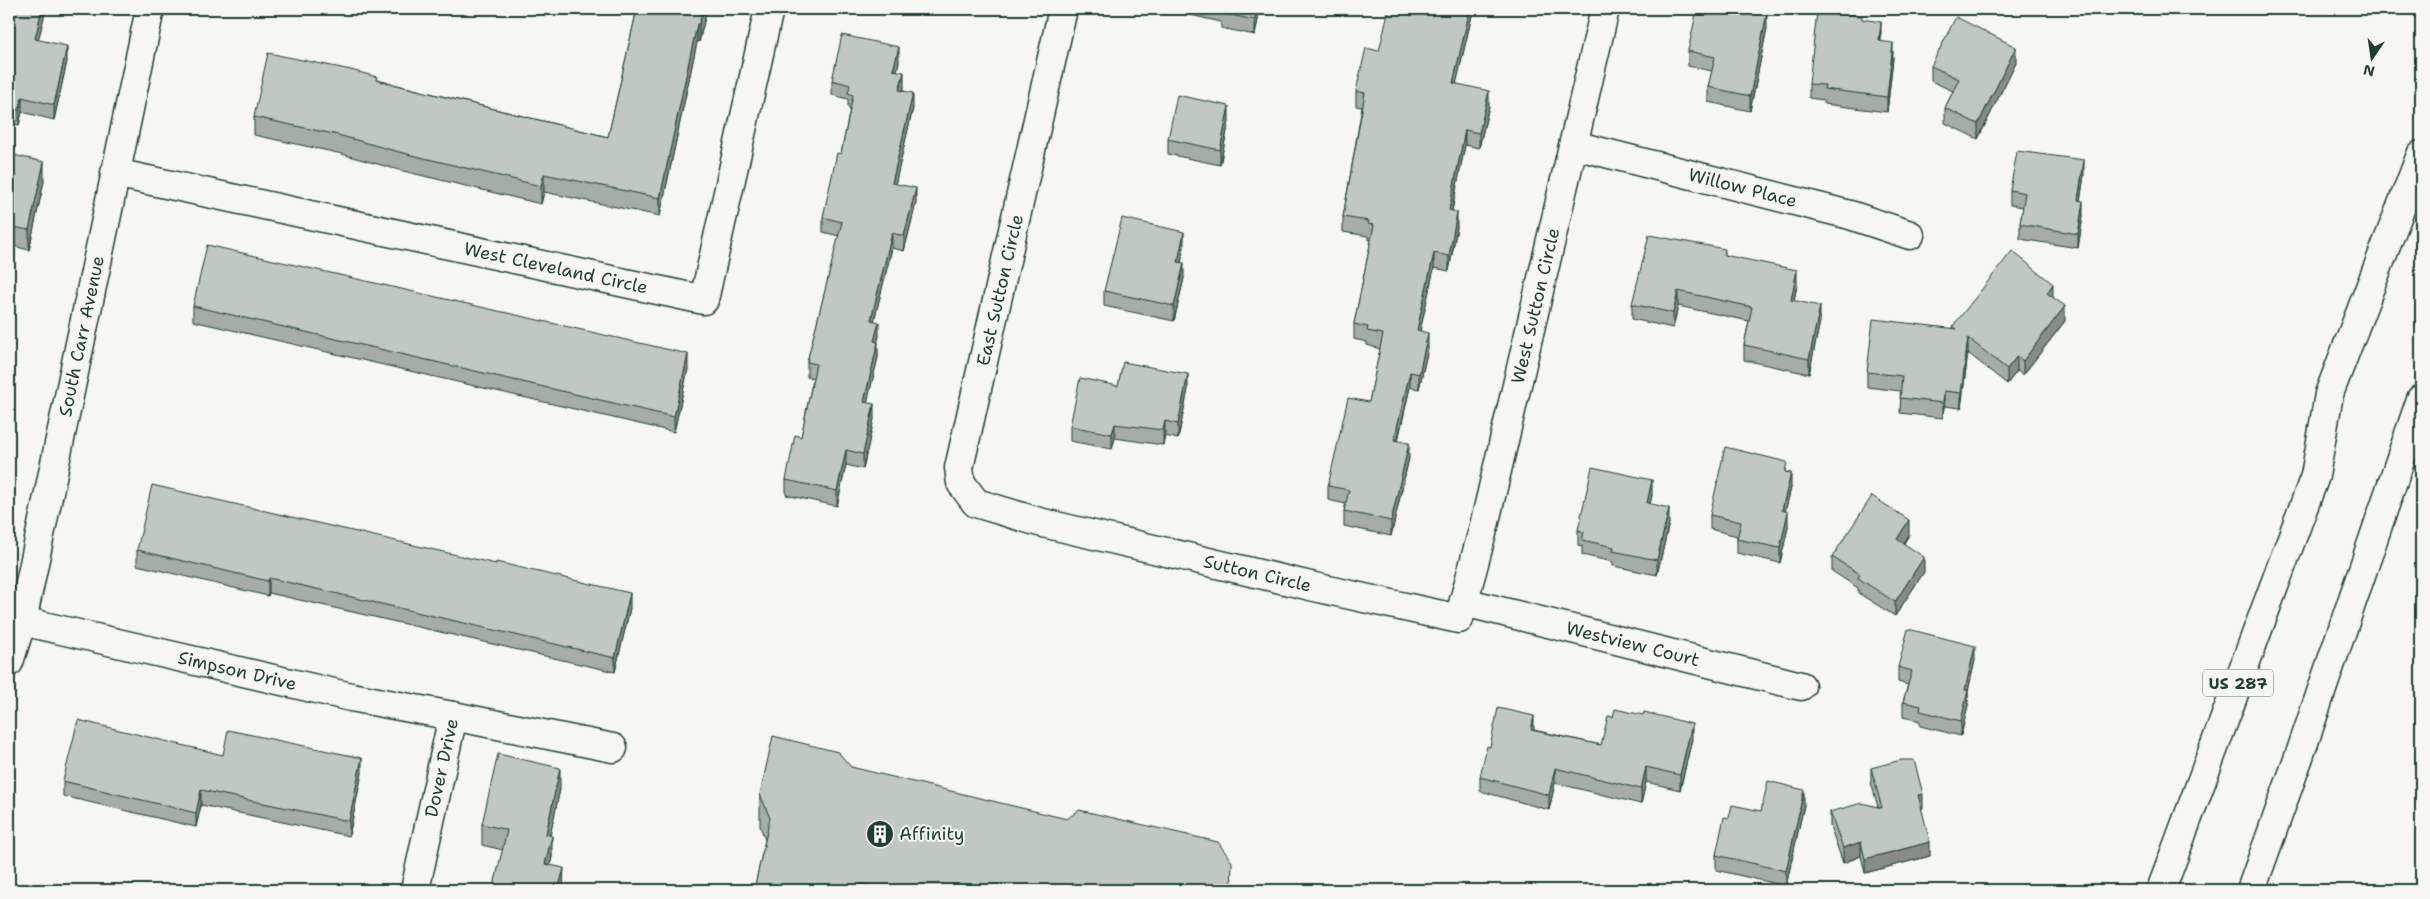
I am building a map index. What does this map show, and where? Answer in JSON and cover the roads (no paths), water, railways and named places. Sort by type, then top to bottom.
[{"type":"street","name":"South Carr Avenue","points":[[9,662],[22,622],[150,9]]},
{"type":"street","name":"West Cleveland Circle","points":[[115,173],[704,300],[769,9]]},
{"type":"street","name":"East Sutton Circle","points":[[1039,522],[976,502],[962,483],[959,468],[1063,9]]},
{"type":"street","name":"West Sutton Circle","points":[[1464,602],[1484,526],[1605,9]]},
{"type":"street","name":"Willow Place","points":[[1574,145],[1850,216],[1910,235]]},
{"type":"street","name":"US 287","points":[[2161,890],[2315,476],[2329,394],[2421,155]]},
{"type":"street","points":[[2251,890],[2300,754],[2421,399]]},
{"type":"street","name":"Sutton Circle","points":[[1039,522],[1459,619],[1464,602]]},
{"type":"street","name":"Westview Court","points":[[1464,602],[1801,686]]},
{"type":"street","name":"Simpson Drive","points":[[22,622],[351,698],[453,716]]},
{"type":"street","name":"Dover Drive","points":[[415,890],[453,716],[613,748]]},
{"type":"place","name":"Affinity","points":[[880,834]]}]
